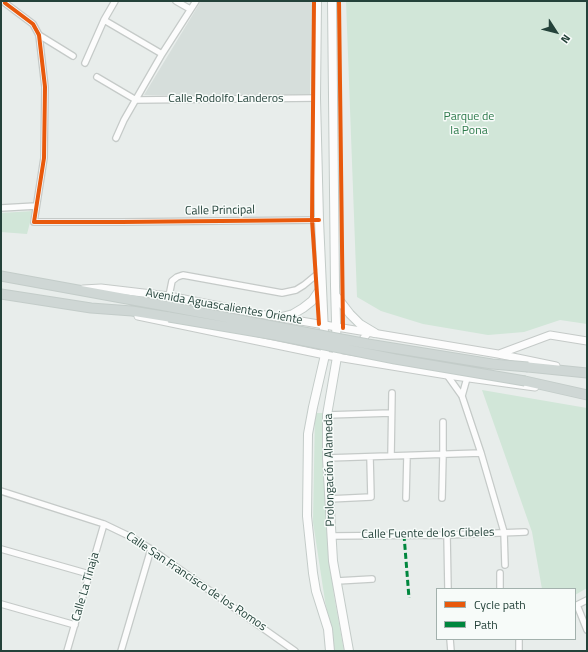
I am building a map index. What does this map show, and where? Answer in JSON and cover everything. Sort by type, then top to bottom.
[{"type":"main road","name":"Prolongación Alameda","points":[[317,1],[316,98],[322,324],[325,355],[308,434],[307,516],[316,591],[328,629],[330,651]]},
{"type":"main road","name":"Prolongación Alameda","points":[[332,1],[337,357],[327,416],[327,458],[331,536],[337,581],[350,651]]},
{"type":"main road","name":"Avenida Aguascalientes Oriente","points":[[1,276],[171,306],[368,344],[492,364],[583,372]]},
{"type":"main road","points":[[282,318],[303,308],[312,301],[321,288]]},
{"type":"main road","name":"Avenida Aguascalientes Oriente","points":[[1,294],[104,309],[132,311],[274,335],[395,359],[525,381],[587,395]]},
{"type":"main road","points":[[336,294],[350,314],[372,333]]},
{"type":"street","points":[[85,63],[104,20],[115,1]]},
{"type":"street","points":[[176,1],[190,9]]},
{"type":"street","points":[[116,138],[119,129],[162,54],[196,1]]},
{"type":"street","points":[[1,9],[6,2],[37,29],[45,87],[44,158],[36,206],[1,208]]},
{"type":"street","points":[[104,20],[162,54]]},
{"type":"street","points":[[39,35],[73,56]]},
{"type":"street","points":[[97,76],[136,100]]},
{"type":"street","name":"Calle Rodolfo Landeros","points":[[136,100],[316,98]]},
{"type":"street","name":"Calle Principal","points":[[36,206],[34,222],[319,220]]},
{"type":"street","points":[[169,296],[172,281],[183,275],[282,294],[296,290],[321,271]]},
{"type":"street","name":"Avenida Aguascalientes Oriente","points":[[81,290],[101,288],[169,296],[282,318],[498,354],[583,372]]},
{"type":"street","name":"Avenida Aguascalientes Oriente","points":[[104,309],[325,355],[467,378],[573,392]]},
{"type":"street","points":[[311,351],[317,346],[321,339],[322,324]]},
{"type":"street","points":[[364,361],[360,356],[358,347],[372,333]]},
{"type":"street","points":[[498,354],[550,335],[587,341]]},
{"type":"street","points":[[448,375],[462,396],[481,453],[504,532],[505,565]]},
{"type":"street","points":[[462,396],[467,378]]},
{"type":"street","points":[[391,456],[392,393]]},
{"type":"street","points":[[327,416],[391,413]]},
{"type":"street","points":[[442,498],[443,422]]},
{"type":"street","points":[[327,458],[481,453]]},
{"type":"street","points":[[406,498],[407,456]]},
{"type":"street","points":[[329,500],[372,496],[370,457]]},
{"type":"street","name":"Calle San Francisco de los Romos","points":[[1,491],[104,524],[129,536],[151,549],[296,651]]},
{"type":"street","name":"Calle La Tinaja","points":[[68,651],[104,524]]},
{"type":"street","name":"Calle Fuente de los Cibeles","points":[[331,536],[447,535],[525,532]]},
{"type":"street","points":[[447,535],[448,588]]},
{"type":"street","points":[[1,549],[89,574]]},
{"type":"street","points":[[121,651],[151,549]]},
{"type":"street","points":[[500,573],[500,588]]},
{"type":"street","points":[[337,581],[372,579]]},
{"type":"street","points":[[587,600],[576,606],[587,630]]},
{"type":"street","points":[[1,604],[75,625]]},
{"type":"street","points":[[450,640],[451,651]]},
{"type":"street","points":[[519,640],[519,651]]},
{"type":"shaded area","points":[[201,1],[312,1],[310,97],[144,95]]},
{"type":"green space","name":"Parque de la Pona","points":[[346,1],[587,1],[587,324],[560,320],[524,332],[488,335],[423,324],[381,311],[357,297]]},
{"type":"green space","points":[[33,211],[27,234],[1,232],[1,213]]},
{"type":"green space","points":[[482,390],[587,408],[587,588],[576,594],[576,588],[542,588],[532,532]]},
{"type":"green space","points":[[315,413],[325,413],[325,491],[327,533],[334,596],[344,651],[335,651],[325,601],[313,522]]},
{"type":"marked path","points":[[404,535],[409,598]]},
{"type":"cycle path","points":[[314,1],[312,220],[319,324]]},
{"type":"cycle path","points":[[339,1],[343,328]]},
{"type":"cycle path","points":[[5,3],[33,24],[39,35],[45,87],[44,158],[34,222],[319,220]]}]
